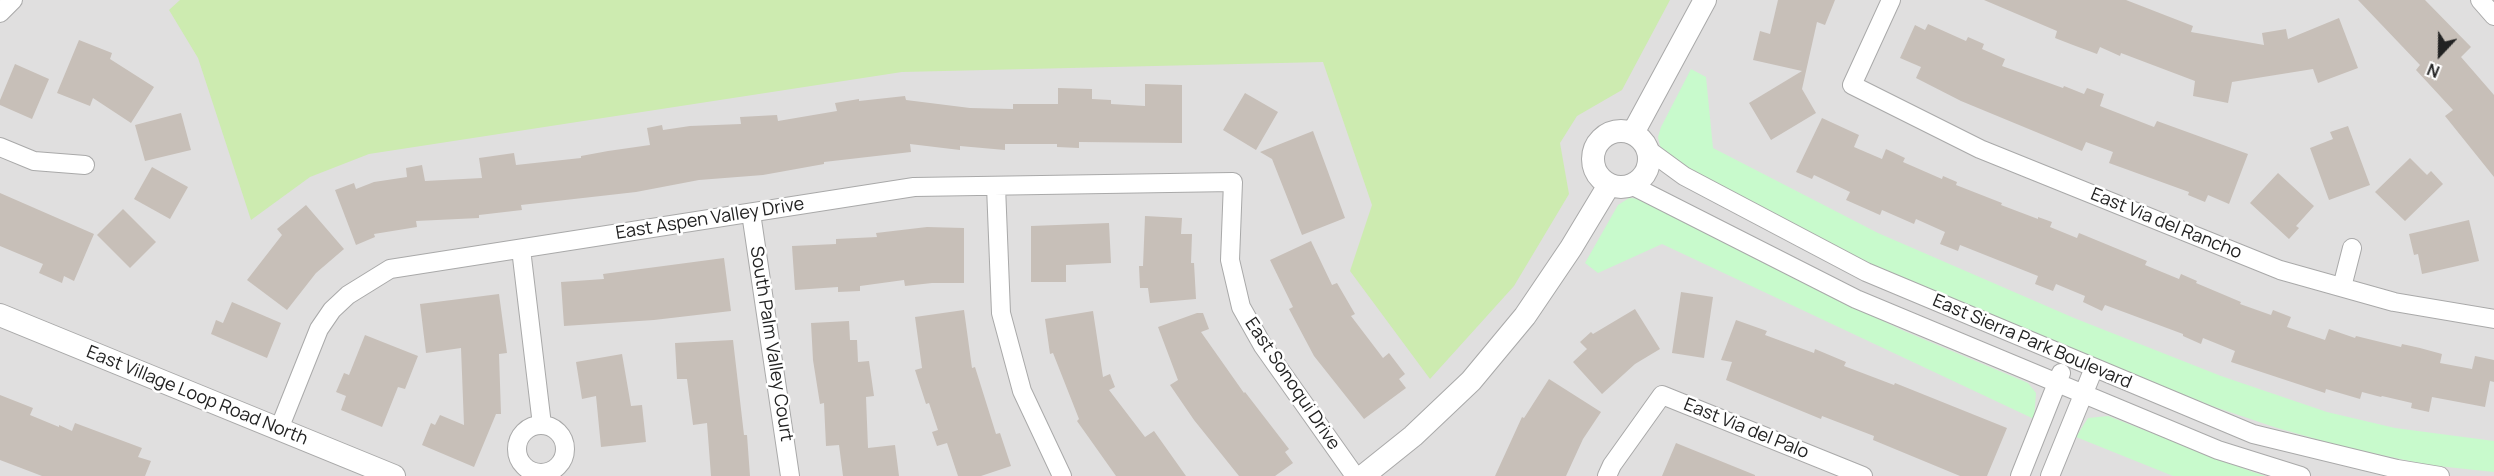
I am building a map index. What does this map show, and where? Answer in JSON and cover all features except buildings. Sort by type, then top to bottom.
[{"type":"street","points":[[0,13],[13,0]]},
{"type":"street","points":[[1640,141],[1705,0]]},
{"type":"street","name":"East Via del Rancho","points":[[1892,0],[1852,85],[1980,149],[2280,270],[2394,302],[2494,320]]},
{"type":"street","points":[[2480,0],[2494,16]]},
{"type":"street","points":[[1363,476],[1413,436],[1471,381],[1526,316],[1571,248],[1620,185],[1645,174],[1649,157],[1640,141],[1615,131],[1607,134],[1595,147],[1593,156],[1596,173],[1620,185]]},
{"type":"street","name":"East Sierra Park Boulevard","points":[[1640,141],[1684,176],[1866,272],[2067,357],[2253,434],[2397,469],[2440,476]]},
{"type":"street","points":[[0,147],[34,161],[85,165]]},
{"type":"street","name":"East Aspen Valley Drive","points":[[279,429],[319,329],[332,310],[348,295],[390,269],[914,187],[1233,182]]},
{"type":"street","name":"East Sonoqui Drive","points":[[1233,182],[1230,260],[1241,307],[1263,346],[1355,476]]},
{"type":"street","name":"East Sierra Park Boulevard","points":[[1620,185],[1856,299],[2218,450],[2301,476]]},
{"type":"street","points":[[996,186],[1001,313],[1022,391],[1062,476]]},
{"type":"street","name":"South Palm Valley Court","points":[[751,213],[790,476]]},
{"type":"street","points":[[2342,287],[2352,248]]},
{"type":"street","points":[[521,249],[542,424]]},
{"type":"street","name":"East Village Loop Road North","points":[[0,315],[394,476]]},
{"type":"street","points":[[2020,476],[2067,357]]},
{"type":"street","points":[[2050,476],[2094,368]]},
{"type":"street","name":"East Via del Palo","points":[[1607,476],[1612,465],[1662,395],[1863,476]]},
{"type":"shaded area","points":[[0,0],[2494,0],[2494,476],[0,476]]},
{"type":"green space","points":[[180,0],[1670,0],[1622,90],[1577,116],[1560,143],[1569,194],[1514,286],[1430,379],[1350,271],[1372,205],[1323,62],[902,72],[369,154],[310,177],[251,220],[198,58],[169,10]]},
{"type":"green space","points":[[1691,69],[1706,77],[1713,148],[1878,233],[2074,318],[2221,376],[2327,412],[2395,428],[2494,441],[2494,472],[2428,465],[2344,447],[2274,427],[2212,406],[1968,307],[1849,255],[1669,159],[1661,150],[1658,137],[1661,127]]},
{"type":"green space","points":[[1629,198],[1643,199],[1760,261],[1904,331],[2028,383],[2036,393],[2034,419],[1662,244],[1598,273],[1585,263],[1618,205]]},
{"type":"green space","points":[[2108,416],[2266,476],[2173,476],[2076,437],[2088,418]]}]
